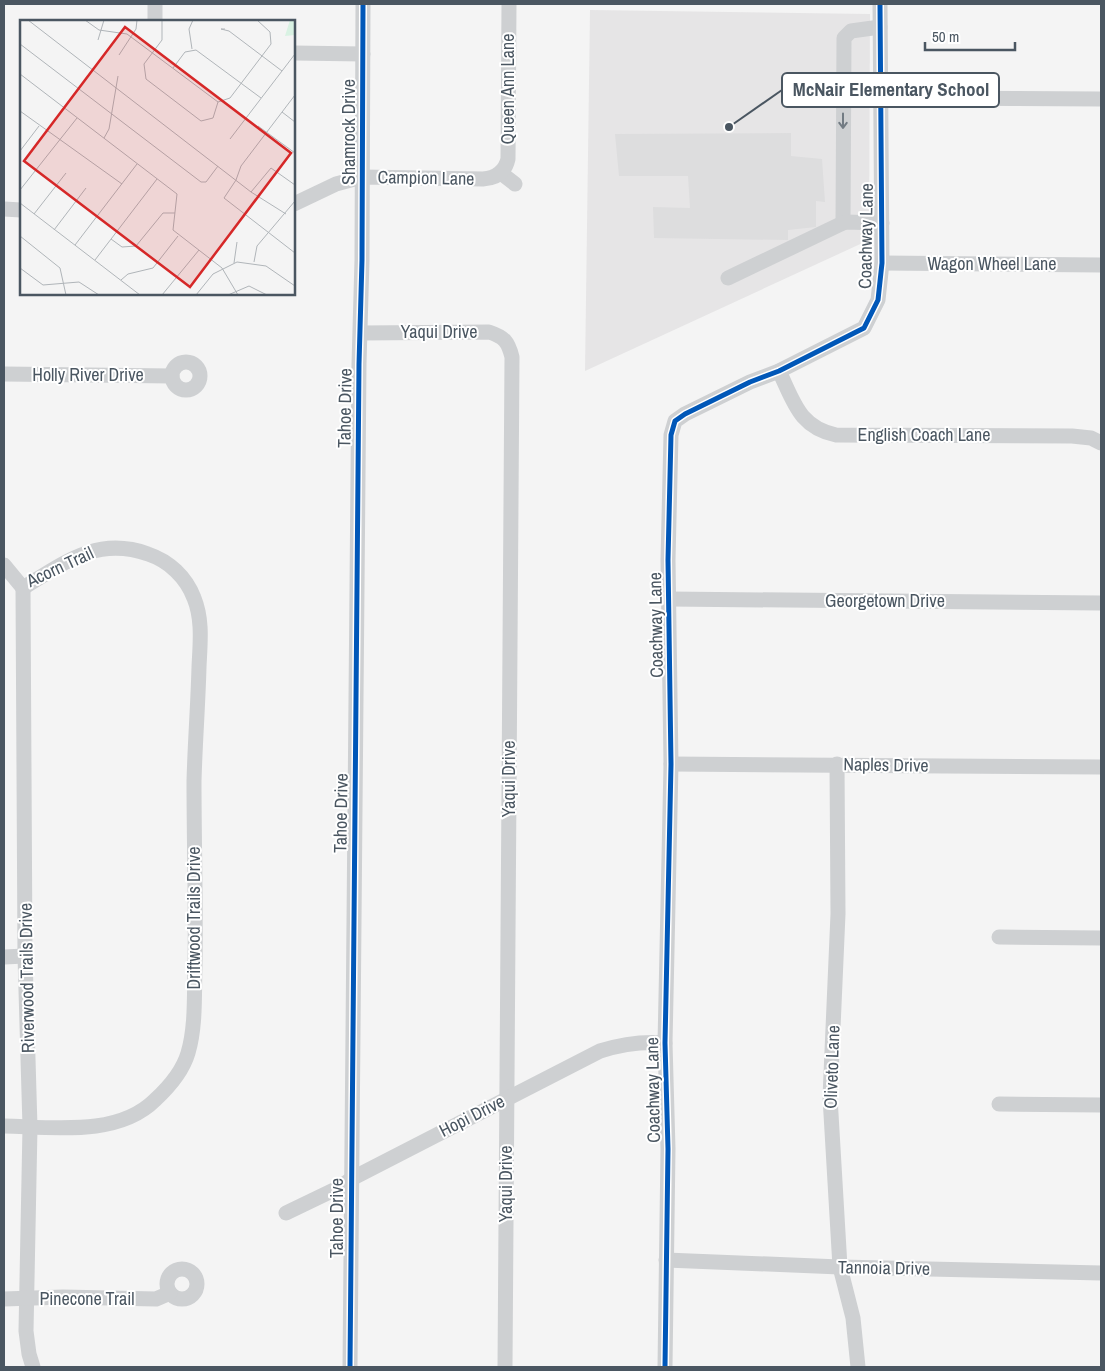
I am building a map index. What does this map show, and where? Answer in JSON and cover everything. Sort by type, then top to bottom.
[{"type":"street","points":[[155,4],[155,20]]},
{"type":"street","name":"Shamrock Drive","points":[[362,260],[363,4]]},
{"type":"street","name":"Queen Ann Lane","points":[[501,173],[508,160],[509,4]]},
{"type":"street","name":"Coachway Lane","points":[[665,1367],[668,1101],[665,1042],[671,764],[669,477],[671,435],[675,421],[717,396],[779,371],[864,328],[878,300],[882,263],[880,4]]},
{"type":"street","points":[[843,223],[843,42],[851,30],[880,27]]},
{"type":"street","points":[[295,53],[363,54]]},
{"type":"street","points":[[880,98],[1101,99]]},
{"type":"street","points":[[501,173],[515,184]]},
{"type":"street","name":"Campion Lane","points":[[295,204],[336,184],[362,178],[483,179],[496,177],[501,173]]},
{"type":"street","points":[[4,209],[20,210]]},
{"type":"street","points":[[728,278],[843,223],[882,223]]},
{"type":"street","name":"Tahoe Drive","points":[[350,1367],[362,260]]},
{"type":"street","name":"Wagon Wheel Lane","points":[[882,263],[1101,265]]},
{"type":"street","name":"Yaqui Drive","points":[[361,333],[472,330],[489,332],[502,336],[508,343],[512,357],[504,1367]]},
{"type":"street","name":"English Coach Lane","points":[[779,371],[801,415],[810,425],[823,432],[836,435],[1072,436],[1090,438],[1101,444]]},
{"type":"street","name":"Holly River Drive","points":[[4,374],[172,376]]},
{"type":"street","name":"Acorn Trail","points":[[4,565],[23,588],[66,561],[92,550],[110,546],[129,547],[156,556],[178,573]]},
{"type":"street","name":"Driftwood Trails Drive","points":[[4,1126],[99,1126],[139,1112],[154,1102],[166,1088],[188,1055],[194,997],[194,776],[200,631],[194,598],[178,573]]},
{"type":"street","name":"Riverwood Trails Drive","points":[[23,588],[25,956],[30,1127],[26,1331],[28,1354],[33,1367]]},
{"type":"street","name":"Georgetown Drive","points":[[669,599],[1101,603]]},
{"type":"street","name":"Naples Drive","points":[[671,764],[1101,767]]},
{"type":"street","name":"Oliveto Lane","points":[[837,764],[838,914],[830,1097],[840,1267],[854,1318],[858,1367]]},
{"type":"street","points":[[999,937],[1101,938]]},
{"type":"street","points":[[4,957],[25,956]]},
{"type":"street","name":"Hopi Drive","points":[[286,1213],[340,1188],[351,1179],[600,1051],[624,1044],[646,1041],[665,1042]]},
{"type":"street","points":[[999,1104],[1101,1105]]},
{"type":"street","name":"Tannoia Drive","points":[[666,1260],[840,1267],[1101,1272]]},
{"type":"street","name":"Pinecone Trail","points":[[4,1299],[63,1297],[156,1299],[170,1292]]},
{"type":"shaded area","points":[[590,10],[870,14],[869,240],[585,371]]},
{"type":"building","points":[[791,133],[791,156],[822,159],[825,202],[816,201],[816,227],[788,230],[788,240],[654,238],[653,207],[690,208],[688,176],[619,176],[615,134]]},
{"type":"cycle path","points":[[350,1367],[363,4]]},
{"type":"cycle path","points":[[665,1367],[668,1149],[665,1043],[671,764],[668,560],[671,435],[675,421],[685,414],[750,382],[779,371],[864,328],[878,300],[882,263],[880,4]]},
{"type":"place","name":"McNair Elementary School","points":[[729,127]]}]
